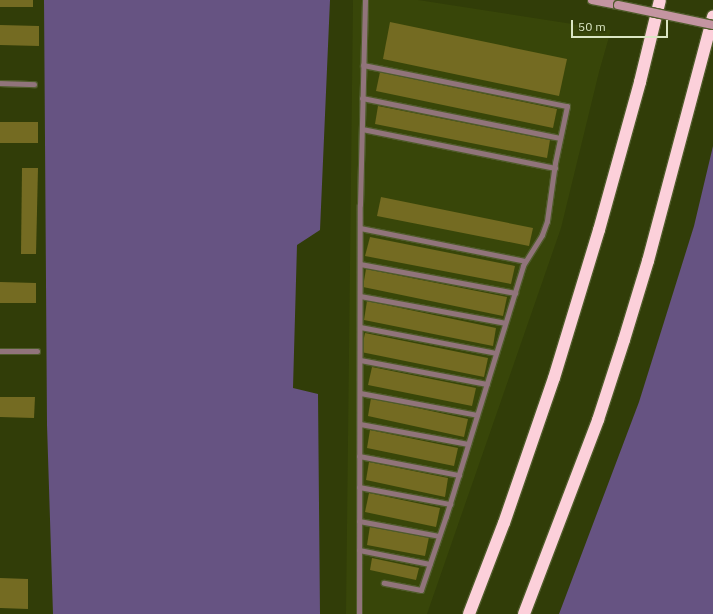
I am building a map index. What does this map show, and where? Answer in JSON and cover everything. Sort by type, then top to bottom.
[{"type":"highway","points":[[469,614],[507,515],[565,341],[618,163],[660,0]]},
{"type":"highway","points":[[524,614],[598,420],[622,347],[652,246],[713,17]]},
{"type":"main road","points":[[592,0],[713,25]]},
{"type":"lane","points":[[359,614],[360,228],[365,0]]},
{"type":"lane","points":[[363,65],[567,106],[560,138],[547,221],[542,235],[525,261],[430,564],[420,590],[384,583]]},
{"type":"lane","points":[[0,83],[34,84]]},
{"type":"lane","points":[[362,98],[560,138]]},
{"type":"lane","points":[[362,129],[555,168]]},
{"type":"lane","points":[[360,228],[525,261]]},
{"type":"lane","points":[[360,264],[515,294]]},
{"type":"lane","points":[[360,296],[506,323]]},
{"type":"lane","points":[[360,328],[496,353]]},
{"type":"lane","points":[[0,351],[37,351]]},
{"type":"lane","points":[[360,360],[487,384]]},
{"type":"lane","points":[[360,393],[477,415]]},
{"type":"lane","points":[[360,424],[468,444]]},
{"type":"lane","points":[[360,456],[459,475]]},
{"type":"lane","points":[[359,487],[450,504]]},
{"type":"lane","points":[[359,520],[440,536]]},
{"type":"lane","points":[[359,550],[430,564]]},
{"type":"shaded area","points":[[44,0],[330,0],[320,230],[297,245],[293,388],[318,394],[320,614],[53,614],[47,425]]},
{"type":"shaded area","points":[[353,0],[418,0],[611,30],[599,72],[561,228],[427,614],[346,614]]},
{"type":"shaded area","points":[[713,146],[713,614],[559,614],[639,402],[694,226]]},
{"type":"building","points":[[0,0],[33,0],[33,7],[0,7]]},
{"type":"building","points":[[390,22],[567,59],[559,96],[383,59]]},
{"type":"building","points":[[0,25],[39,26],[39,46],[0,45]]},
{"type":"building","points":[[380,72],[557,109],[553,128],[376,91]]},
{"type":"building","points":[[378,106],[550,140],[547,158],[375,124]]},
{"type":"building","points":[[0,122],[38,122],[38,143],[0,143]]},
{"type":"building","points":[[22,168],[38,168],[36,254],[21,254]]},
{"type":"building","points":[[381,197],[533,228],[529,246],[377,216]]},
{"type":"building","points":[[370,237],[515,266],[511,284],[365,256]]},
{"type":"building","points":[[366,269],[507,297],[503,316],[363,287]]},
{"type":"building","points":[[0,282],[36,283],[36,303],[0,303]]},
{"type":"building","points":[[367,301],[496,328],[493,346],[364,320]]},
{"type":"building","points":[[365,333],[488,358],[484,377],[361,352]]},
{"type":"building","points":[[372,367],[476,388],[472,406],[368,385]]},
{"type":"building","points":[[0,397],[35,397],[34,418],[0,417]]},
{"type":"building","points":[[371,398],[468,419],[464,437],[368,416]]},
{"type":"building","points":[[370,430],[458,448],[454,466],[367,448]]},
{"type":"building","points":[[369,462],[448,478],[445,497],[366,480]]},
{"type":"building","points":[[369,493],[440,508],[436,527],[365,512]]},
{"type":"building","points":[[370,526],[429,537],[425,556],[367,545]]},
{"type":"building","points":[[372,558],[419,568],[416,580],[370,570]]},
{"type":"building","points":[[0,578],[28,579],[28,609],[0,608]]}]
